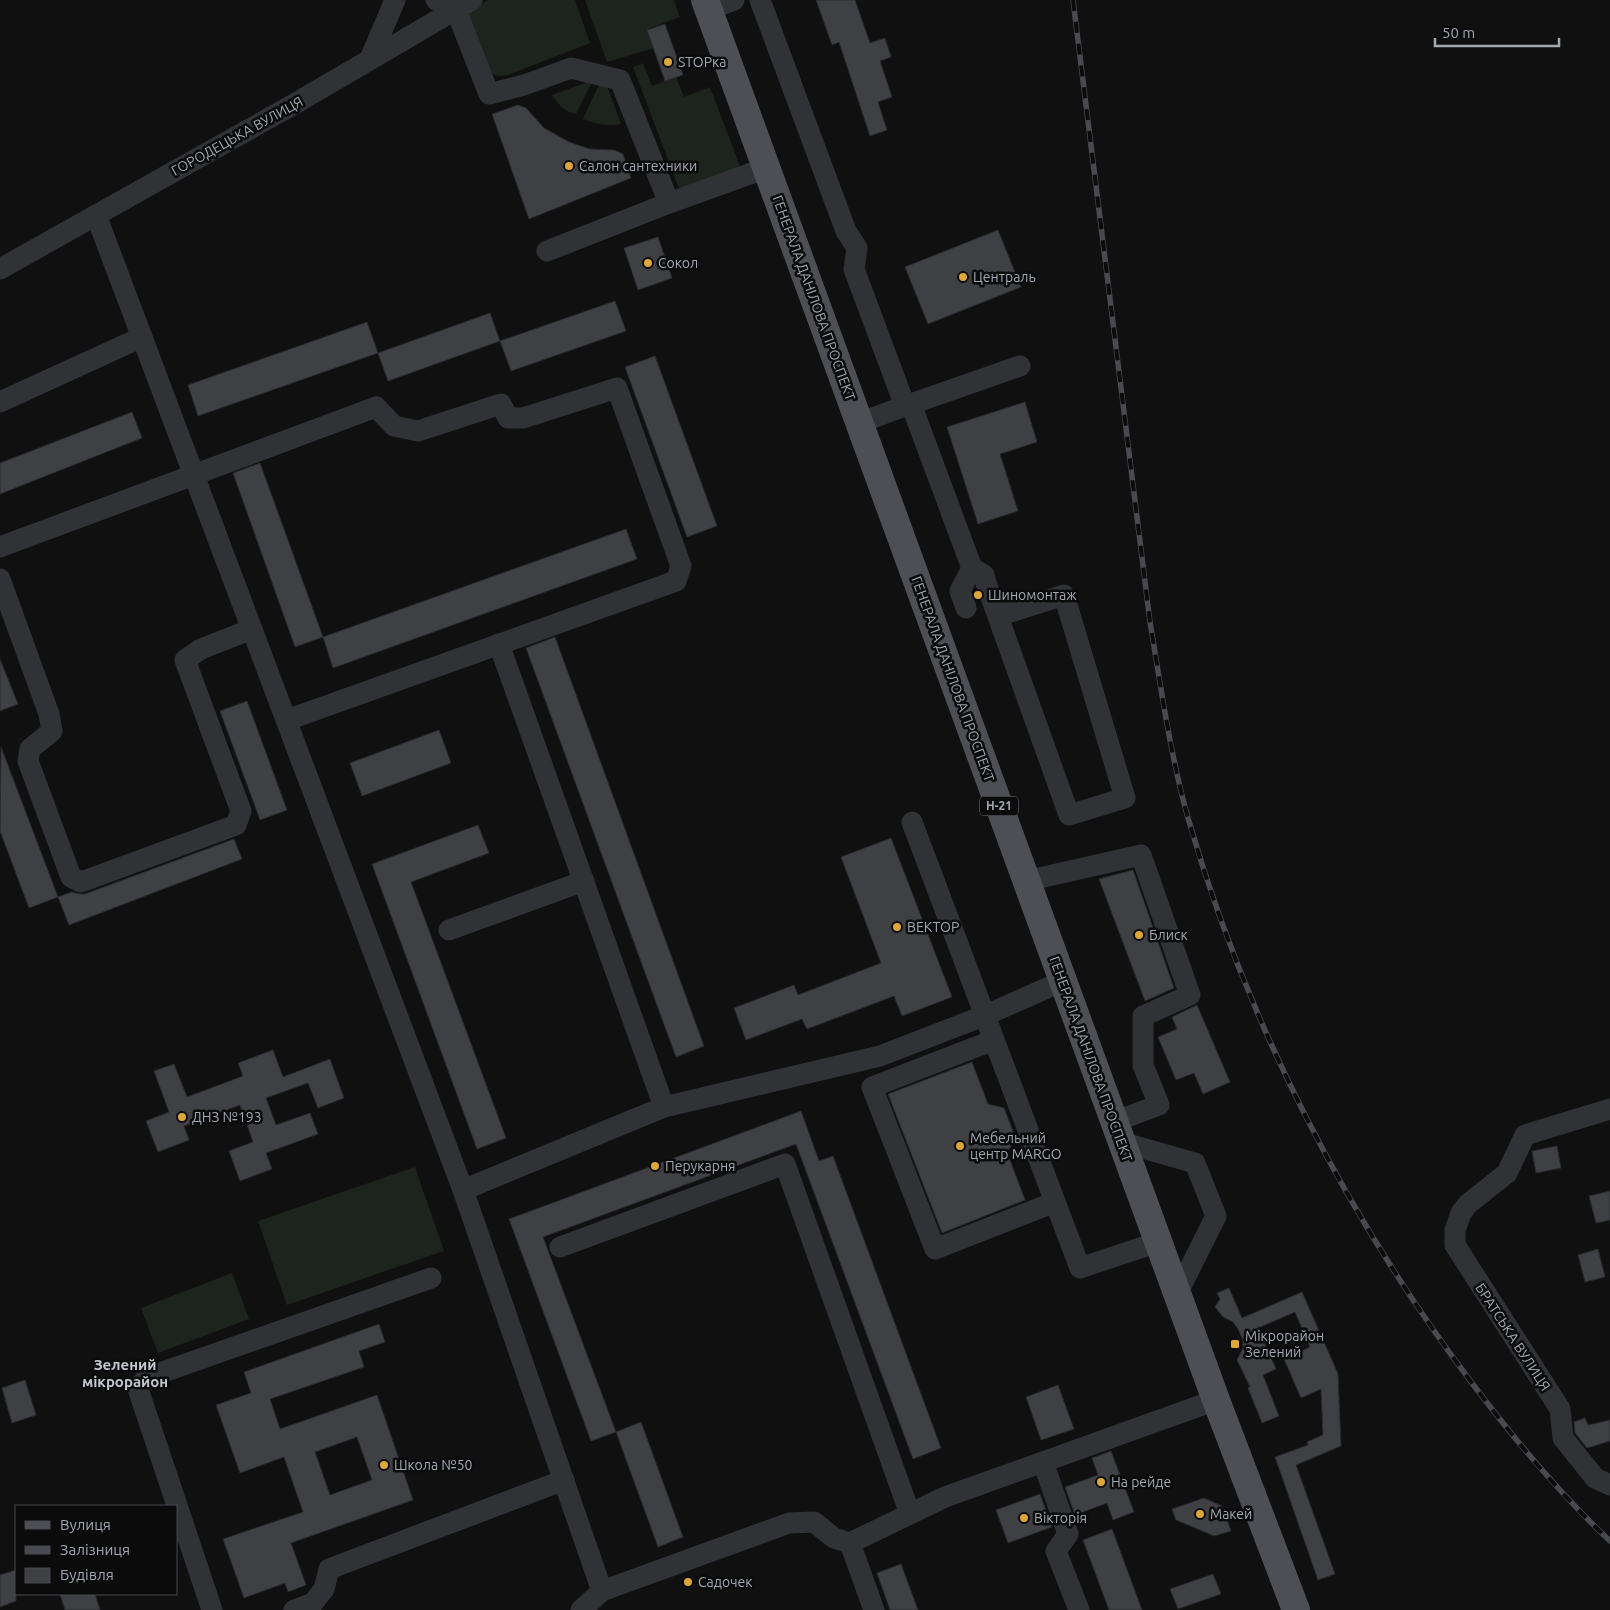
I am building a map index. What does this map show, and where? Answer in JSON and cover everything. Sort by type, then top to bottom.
[{"type":"main road","name":"ГЕНЕРАЛА ДАНІЛОВА ПРОСПЕКТ","points":[[707,5],[1177,1294],[1296,1610]]},
{"type":"street","points":[[370,59],[395,0]]},
{"type":"street","points":[[436,0],[464,5],[489,94],[524,85],[571,68],[620,80],[669,203]]},
{"type":"street","points":[[707,5],[734,0]]},
{"type":"street","points":[[760,0],[846,231],[857,248],[854,269],[972,568],[984,575],[998,616],[1069,815],[1125,798],[1064,595],[998,616]]},
{"type":"street","name":"ГОРОДЕЦЬКА ВУЛИЦЯ","points":[[0,269],[296,103],[464,5]]},
{"type":"street","points":[[548,251],[669,203],[766,168]]},
{"type":"street","points":[[96,215],[463,1190],[602,1591]]},
{"type":"street","points":[[0,402],[142,337]]},
{"type":"street","points":[[859,423],[1020,366]]},
{"type":"street","points":[[0,548],[376,407],[394,426],[418,431],[501,404],[508,418],[523,418],[617,388],[681,566],[676,581],[286,720]]},
{"type":"street","points":[[966,608],[960,591],[972,568]]},
{"type":"street","points":[[0,579],[49,714],[52,731],[30,749],[28,761],[71,877],[81,882],[236,825],[240,812],[185,660],[201,649],[252,629]]},
{"type":"street","points":[[499,644],[664,1107]]},
{"type":"street","points":[[912,822],[1080,1268],[1158,1242]]},
{"type":"street","points":[[1026,880],[1141,855],[1190,995],[1143,1016],[1143,1066],[1159,1105],[1118,1132]]},
{"type":"street","points":[[449,930],[584,881]]},
{"type":"street","points":[[463,1190],[664,1107],[880,1056],[986,1015],[1063,981]]},
{"type":"street","points":[[994,1040],[872,1088],[935,1250],[1055,1202]]},
{"type":"street","name":"БРАТСЬКА ВУЛИЦЯ","points":[[1610,1110],[1525,1136],[1507,1173],[1468,1204],[1460,1213],[1455,1230],[1455,1245],[1560,1409],[1563,1438],[1595,1478],[1610,1485]]},
{"type":"street","points":[[1118,1132],[1194,1163],[1216,1216],[1177,1294]]},
{"type":"street","points":[[560,1248],[785,1164],[910,1514]]},
{"type":"street","points":[[177,1505],[138,1389],[146,1378],[431,1278]]},
{"type":"street","points":[[581,1610],[602,1591],[789,1523],[814,1522],[834,1538],[850,1543],[945,1497],[1216,1400]]},
{"type":"street","points":[[1043,1462],[1068,1534],[1056,1551],[1079,1610]]},
{"type":"street","points":[[294,1610],[313,1603],[324,1589],[329,1569],[564,1480]]},
{"type":"street","points":[[178,1508],[212,1610]]},
{"type":"street","points":[[850,1543],[874,1610]]},
{"type":"shaded area","points":[[488,0],[575,0],[590,43],[508,75],[497,76],[489,72],[462,15]]},
{"type":"shaded area","points":[[585,0],[674,0],[680,17],[648,29],[654,48],[607,62]]},
{"type":"shaded area","points":[[643,63],[652,86],[676,77],[684,97],[710,87],[741,169],[682,190],[678,186],[633,67]]},
{"type":"shaded area","points":[[593,80],[576,114],[562,107],[552,95]]},
{"type":"shaded area","points":[[601,80],[606,83],[621,124],[601,124],[583,119]]},
{"type":"shaded area","points":[[415,1167],[444,1251],[287,1305],[258,1221]]},
{"type":"shaded area","points":[[232,1273],[249,1319],[158,1353],[141,1308]]},
{"type":"building","points":[[816,0],[855,0],[870,43],[885,38],[891,57],[880,61],[892,97],[878,102],[887,130],[870,136],[839,42],[832,45]]},
{"type":"building","name":"STOPка","points":[[665,24],[683,75],[665,81],[647,30]]},
{"type":"building","name":"Салон сантехники","points":[[518,105],[526,108],[544,128],[569,142],[590,149],[614,150],[623,154],[631,178],[529,219],[492,114]]},
{"type":"building","name":"Централь","points":[[998,230],[1021,287],[928,324],[905,267]]},
{"type":"building","name":"Сокол","points":[[658,237],[672,278],[638,290],[624,248]]},
{"type":"building","points":[[615,301],[626,331],[511,371],[500,341]]},
{"type":"building","points":[[490,313],[500,341],[388,381],[378,353]]},
{"type":"building","points":[[367,322],[378,353],[198,416],[188,385]]},
{"type":"building","points":[[655,356],[717,526],[687,537],[625,367]]},
{"type":"building","points":[[1025,402],[1037,442],[1000,454],[1018,511],[978,524],[947,427]]},
{"type":"building","points":[[132,412],[142,438],[0,494],[0,463]]},
{"type":"building","points":[[260,463],[323,637],[295,647],[233,473]]},
{"type":"building","points":[[626,529],[637,559],[333,668],[323,637]]},
{"type":"building","points":[[555,637],[704,1046],[676,1057],[526,648]]},
{"type":"building","points":[[0,659],[18,704],[0,711]]},
{"type":"building","points":[[247,701],[287,810],[260,820],[220,711]]},
{"type":"building","points":[[439,730],[451,763],[362,796],[350,763]]},
{"type":"building","points":[[1,747],[58,897],[29,908],[0,831]]},
{"type":"building","points":[[478,825],[489,853],[411,882],[506,1138],[477,1149],[372,864]]},
{"type":"building","name":"ВЕКТОР","points":[[891,838],[952,997],[902,1016],[894,996],[807,1029],[802,1019],[746,1040],[734,1008],[794,985],[798,995],[881,963],[841,857]]},
{"type":"building","points":[[234,839],[242,859],[69,925],[58,897],[72,892],[85,894]]},
{"type":"building","name":"Блиск","points":[[1133,870],[1174,988],[1145,1001],[1099,879]]},
{"type":"building","points":[[1197,1005],[1230,1082],[1203,1094],[1194,1073],[1176,1080],[1158,1037],[1177,1029],[1172,1017]]},
{"type":"building","name":"ДНЗ №193","points":[[273,1050],[283,1077],[330,1059],[344,1098],[318,1108],[308,1083],[266,1098],[276,1125],[310,1113],[318,1134],[266,1153],[272,1169],[240,1181],[229,1151],[253,1142],[240,1105],[184,1126],[189,1140],[158,1152],[146,1121],[169,1112],[154,1071],[174,1064],[187,1097],[243,1076],[238,1063]]},
{"type":"building","name":"Мебельний центр MARGO","points":[[972,1062],[988,1104],[1004,1108],[1016,1139],[1007,1152],[1025,1200],[942,1233],[888,1094]]},
{"type":"building","points":[[801,1111],[819,1161],[833,1156],[941,1448],[913,1459],[796,1144],[543,1237],[616,1432],[591,1441],[509,1219]]},
{"type":"building","points":[[1557,1146],[1561,1168],[1536,1173],[1532,1151]]},
{"type":"building","points":[[1610,1191],[1610,1220],[1596,1223],[1589,1196]]},
{"type":"building","points":[[1598,1249],[1605,1277],[1585,1282],[1578,1255]]},
{"type":"building","points":[[1229,1288],[1242,1318],[1302,1292],[1338,1374],[1341,1446],[1296,1465],[1335,1574],[1318,1580],[1275,1457],[1308,1445],[1307,1442],[1323,1435],[1321,1389],[1301,1398],[1284,1359],[1310,1347],[1295,1312],[1258,1328],[1276,1369],[1263,1375],[1279,1416],[1262,1423],[1248,1388],[1250,1387],[1237,1360],[1243,1348],[1243,1340],[1233,1322],[1223,1317],[1215,1307],[1220,1299],[1217,1293]]},
{"type":"building","name":"Школа №50","points":[[379,1324],[385,1342],[359,1351],[364,1367],[270,1399],[280,1429],[377,1395],[413,1500],[291,1543],[306,1585],[288,1592],[285,1583],[244,1598],[223,1539],[303,1512],[284,1457],[240,1473],[216,1405],[251,1393],[244,1372]],"holes":[[[357,1437],[372,1480],[330,1495],[315,1452]]]},
{"type":"building","points":[[25,1380],[36,1415],[12,1423],[2,1388]]},
{"type":"building","points":[[1058,1385],[1074,1429],[1041,1440],[1026,1397]]},
{"type":"building","points":[[1585,1418],[1588,1425],[1610,1420],[1610,1441],[1587,1448],[1575,1433],[1574,1422]]},
{"type":"building","points":[[641,1422],[683,1537],[658,1547],[616,1432]]},
{"type":"building","name":"На рейде","points":[[1111,1451],[1134,1512],[1113,1520],[1107,1503],[1075,1515],[1065,1487],[1098,1475],[1092,1458]]},
{"type":"building","name":"Вікторія","points":[[1040,1494],[1052,1527],[1008,1543],[996,1510]]},
{"type":"building","name":"Макей","points":[[1204,1498],[1222,1506],[1231,1531],[1214,1536],[1176,1520],[1172,1509]]},
{"type":"building","points":[[1112,1529],[1142,1610],[1109,1610],[1083,1540]]},
{"type":"building","points":[[901,1564],[918,1610],[890,1610],[877,1573]]},
{"type":"building","points":[[15,1570],[16,1601],[0,1607],[0,1575]]},
{"type":"building","points":[[1213,1574],[1221,1594],[1178,1609],[1170,1589]]},
{"type":"building","points":[[60,1595],[95,1595],[100,1610],[65,1610]]},
{"type":"railway","points":[[1073,0],[1150,622],[1176,770],[1188,818],[1212,893],[1239,968],[1270,1041],[1304,1113],[1342,1184],[1382,1252],[1426,1319],[1504,1425],[1555,1485],[1610,1541]]},
{"type":"place","name":"STOPка","points":[[668,62]]},
{"type":"place","name":"Салон сантехники","points":[[569,166]]},
{"type":"place","name":"Сокол","points":[[648,263]]},
{"type":"place","name":"Централь","points":[[963,277]]},
{"type":"place","name":"Шиномонтаж","points":[[978,595]]},
{"type":"place","name":"ВЕКТОР","points":[[897,927]]},
{"type":"place","name":"Блиск","points":[[1139,935]]},
{"type":"place","name":"ДНЗ №193","points":[[182,1117]]},
{"type":"place","name":"Мебельний центр MARGO","points":[[960,1146]]},
{"type":"place","name":"Перукарня","points":[[655,1166]]},
{"type":"place","name":"Мікрорайон Зелений","points":[[1235,1344]]},
{"type":"place","name":"Школа №50","points":[[384,1465]]},
{"type":"place","name":"На рейде","points":[[1101,1482]]},
{"type":"place","name":"Макей","points":[[1200,1514]]},
{"type":"place","name":"Вікторія","points":[[1024,1518]]},
{"type":"place","name":"Садочек","points":[[688,1582]]},
{"type":"district","name":"Зелений мікрорайон","points":[[125,1374]]}]
